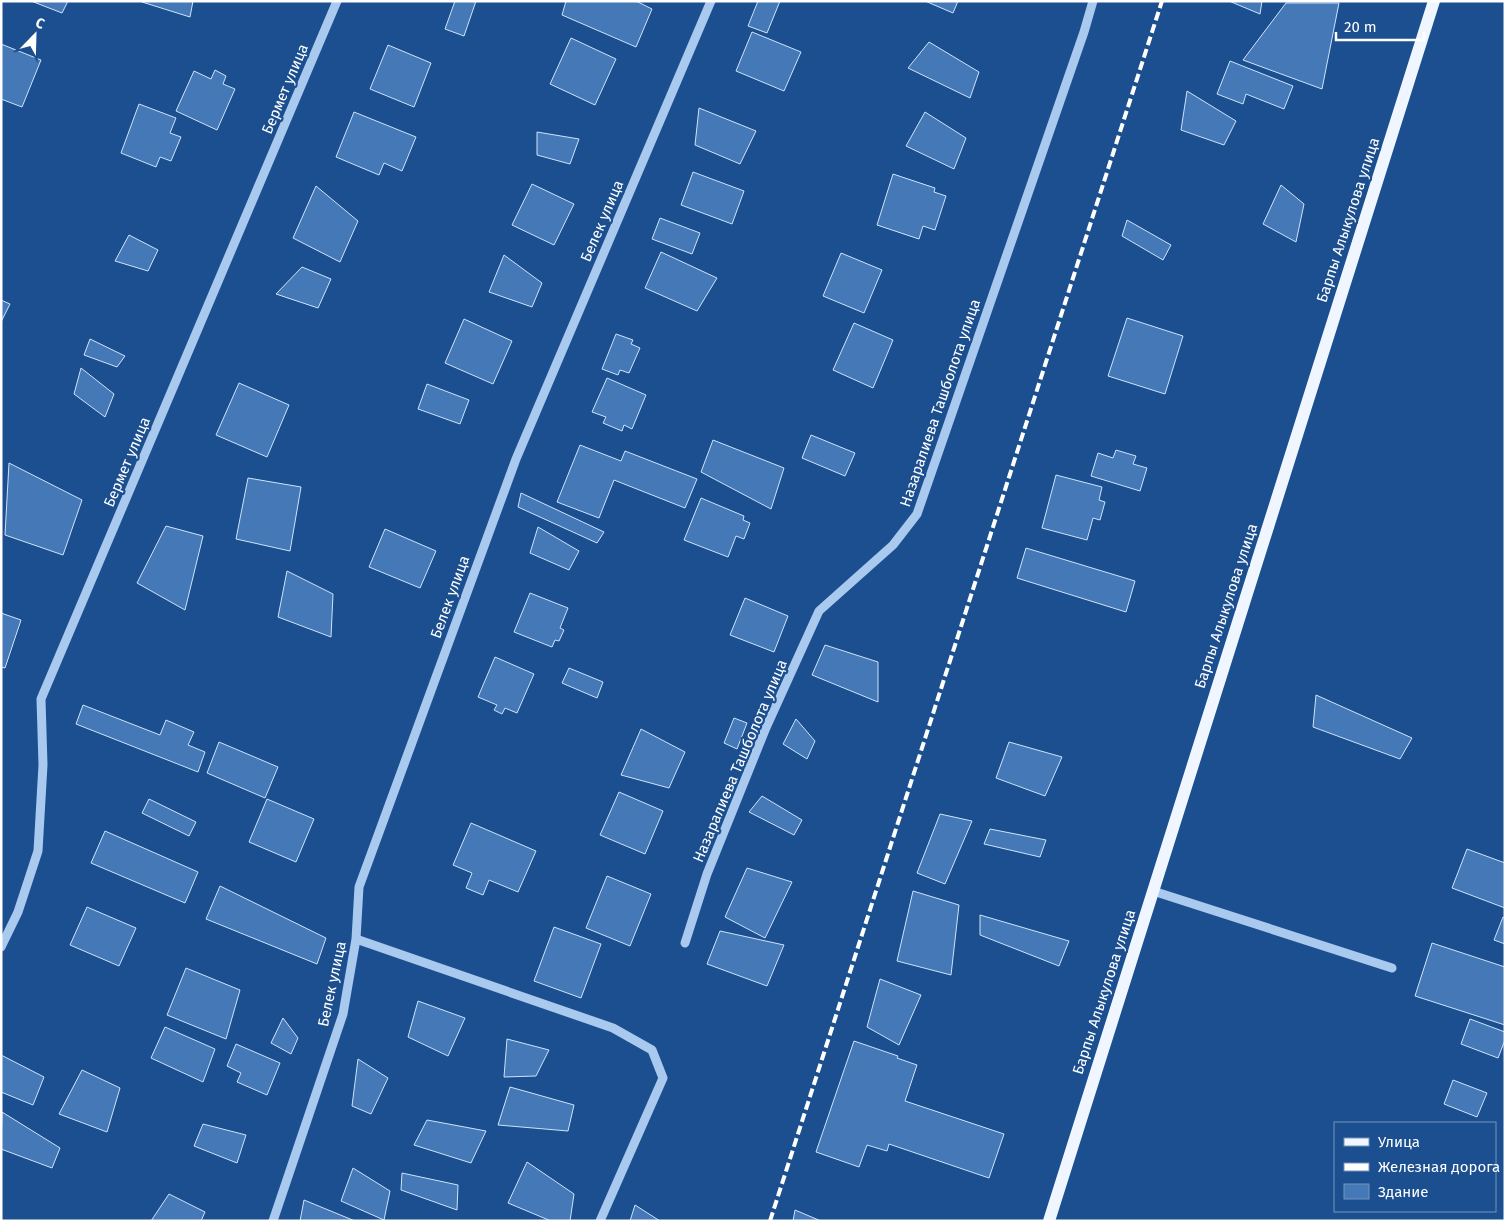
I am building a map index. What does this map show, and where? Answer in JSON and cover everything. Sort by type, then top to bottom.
[{"type":"main road","name":"Барпы Алыкулова улица","points":[[1049,1221],[1434,1]]},
{"type":"street","name":"Бермет улица","points":[[1,947],[18,912],[38,851],[43,765],[41,699],[337,1]]},
{"type":"street","name":"Белек улица","points":[[273,1221],[343,1014],[356,939],[359,887],[516,459],[711,1]]},
{"type":"street","name":"Назаралиева Ташболота улица","points":[[685,943],[708,874],[765,730],[819,611],[893,545],[917,514],[1081,42],[1093,1]]},
{"type":"street","points":[[1153,891],[1392,968]]},
{"type":"street","points":[[356,939],[613,1028],[652,1050],[663,1078],[600,1221]]},
{"type":"building","points":[[31,1],[68,1],[62,13]]},
{"type":"building","points":[[142,1],[193,1],[190,17]]},
{"type":"building","points":[[455,1],[476,1],[464,36],[445,29]]},
{"type":"building","points":[[566,1],[636,1],[652,9],[636,47],[562,15]]},
{"type":"building","points":[[758,1],[780,1],[767,33],[748,26]]},
{"type":"building","points":[[925,1],[958,1],[953,13]]},
{"type":"building","points":[[1229,1],[1262,1],[1260,14]]},
{"type":"building","points":[[1286,3],[1339,3],[1322,89],[1243,60]]},
{"type":"building","points":[[752,32],[801,52],[784,91],[736,71]]},
{"type":"building","points":[[571,38],[616,59],[595,105],[550,84]]},
{"type":"building","points":[[929,42],[979,72],[970,98],[908,68]]},
{"type":"building","points":[[1,44],[41,60],[22,107],[1,99]]},
{"type":"building","points":[[388,45],[431,63],[414,107],[370,89]]},
{"type":"building","points":[[1230,61],[1293,86],[1284,109],[1246,94],[1243,104],[1217,94]]},
{"type":"building","points":[[215,70],[226,76],[223,84],[235,89],[217,130],[176,111],[194,71],[211,79]]},
{"type":"building","points":[[1187,91],[1236,121],[1224,145],[1181,130]]},
{"type":"building","points":[[139,104],[176,118],[170,133],[181,137],[171,161],[160,157],[156,167],[121,153]]},
{"type":"building","points":[[699,108],[756,131],[740,164],[695,145]]},
{"type":"building","points":[[354,112],[416,137],[402,171],[384,163],[379,175],[336,157]]},
{"type":"building","points":[[925,112],[966,138],[954,169],[906,146]]},
{"type":"building","points":[[537,132],[579,139],[570,164],[537,155]]},
{"type":"building","points":[[693,172],[744,191],[732,224],[681,205]]},
{"type":"building","points":[[893,174],[935,188],[934,192],[946,196],[935,230],[923,226],[919,239],[877,225]]},
{"type":"building","points":[[532,184],[574,204],[554,245],[512,225]]},
{"type":"building","points":[[1281,185],[1304,204],[1296,242],[1263,224]]},
{"type":"building","points":[[316,186],[358,221],[340,262],[293,238]]},
{"type":"building","points":[[660,218],[700,233],[692,254],[652,239]]},
{"type":"building","points":[[1127,220],[1171,245],[1163,260],[1122,236]]},
{"type":"building","points":[[129,235],[158,250],[148,271],[115,261]]},
{"type":"building","points":[[661,252],[717,278],[697,311],[645,288]]},
{"type":"building","points":[[841,253],[882,270],[864,313],[823,296]]},
{"type":"building","points":[[504,255],[542,283],[532,307],[489,292]]},
{"type":"building","points":[[302,267],[331,279],[318,308],[276,294]]},
{"type":"building","points":[[1,300],[10,304],[1,322]]},
{"type":"building","points":[[1127,318],[1183,336],[1165,394],[1108,376]]},
{"type":"building","points":[[464,319],[512,341],[493,384],[445,363]]},
{"type":"building","points":[[854,323],[893,340],[873,388],[833,370]]},
{"type":"building","points":[[616,334],[633,340],[631,344],[640,348],[629,373],[620,370],[618,375],[602,369]]},
{"type":"building","points":[[90,339],[125,356],[117,367],[84,355]]},
{"type":"building","points":[[81,368],[114,394],[105,417],[74,394]]},
{"type":"building","points":[[607,378],[646,395],[632,429],[624,425],[622,431],[603,423],[606,417],[592,412]]},
{"type":"building","points":[[239,383],[289,405],[267,457],[216,435]]},
{"type":"building","points":[[427,384],[469,400],[460,424],[418,409]]},
{"type":"building","points":[[811,435],[855,453],[845,476],[802,458]]},
{"type":"building","points":[[713,440],[784,468],[771,509],[701,472]]},
{"type":"building","points":[[580,445],[621,461],[625,451],[697,479],[685,508],[614,480],[599,518],[557,502]]},
{"type":"building","points":[[1116,450],[1136,456],[1133,464],[1147,468],[1140,491],[1091,476],[1098,453],[1113,458]]},
{"type":"building","points":[[9,463],[82,500],[63,555],[5,535]]},
{"type":"building","points":[[1056,475],[1102,487],[1099,500],[1105,502],[1100,520],[1093,518],[1087,540],[1042,528]]},
{"type":"building","points":[[248,478],[301,487],[290,551],[236,539]]},
{"type":"building","points":[[521,493],[604,532],[597,543],[518,507]]},
{"type":"building","points":[[701,498],[744,516],[743,520],[750,523],[744,539],[736,536],[728,557],[684,540]]},
{"type":"building","points":[[166,526],[203,536],[185,610],[137,583]]},
{"type":"building","points":[[538,527],[579,551],[569,570],[530,553]]},
{"type":"building","points":[[385,529],[436,551],[420,588],[369,567]]},
{"type":"building","points":[[1026,548],[1135,581],[1126,612],[1017,578]]},
{"type":"building","points":[[287,571],[333,594],[331,637],[278,617]]},
{"type":"building","points":[[530,593],[568,608],[560,628],[564,630],[559,641],[555,640],[552,647],[514,632]]},
{"type":"building","points":[[745,598],[788,616],[774,652],[730,635]]},
{"type":"building","points":[[1,613],[21,620],[5,668],[1,667]]},
{"type":"building","points":[[825,645],[878,662],[878,702],[812,675]]},
{"type":"building","points":[[495,657],[534,674],[517,713],[505,708],[502,714],[494,710],[497,705],[478,697]]},
{"type":"building","points":[[569,668],[603,682],[597,698],[562,683]]},
{"type":"building","points":[[1316,695],[1412,738],[1400,759],[1313,727]]},
{"type":"building","points":[[83,705],[160,735],[166,720],[194,732],[188,745],[205,752],[198,772],[76,724]]},
{"type":"building","points":[[734,718],[747,723],[737,749],[724,743]]},
{"type":"building","points":[[796,719],[815,741],[807,759],[783,744]]},
{"type":"building","points":[[641,729],[685,752],[669,788],[621,775]]},
{"type":"building","points":[[219,742],[278,767],[265,798],[207,773]]},
{"type":"building","points":[[1009,742],[1062,757],[1045,796],[996,778]]},
{"type":"building","points":[[619,792],[663,811],[645,854],[600,835]]},
{"type":"building","points":[[762,796],[802,820],[794,835],[749,812]]},
{"type":"building","points":[[149,799],[196,822],[189,836],[142,813]]},
{"type":"building","points":[[267,799],[314,819],[296,862],[249,842]]},
{"type":"building","points":[[940,814],[972,821],[945,884],[917,873]]},
{"type":"building","points":[[471,823],[536,851],[518,892],[489,880],[483,895],[466,888],[472,873],[453,865]]},
{"type":"building","points":[[990,829],[1046,840],[1040,857],[984,844]]},
{"type":"building","points":[[105,831],[198,872],[185,903],[91,863]]},
{"type":"building","points":[[1467,849],[1505,863],[1505,908],[1452,888]]},
{"type":"building","points":[[747,868],[792,882],[765,938],[725,917]]},
{"type":"building","points":[[607,876],[651,894],[630,946],[586,928]]},
{"type":"building","points":[[220,886],[326,938],[317,964],[206,919]]},
{"type":"building","points":[[913,891],[959,905],[951,975],[897,961]]},
{"type":"building","points":[[87,907],[136,928],[119,966],[70,945]]},
{"type":"building","points":[[980,915],[1069,941],[1059,966],[980,935]]},
{"type":"building","points":[[1503,917],[1505,918],[1505,944],[1494,940]]},
{"type":"building","points":[[554,927],[601,944],[581,998],[534,981]]},
{"type":"building","points":[[720,931],[784,945],[767,986],[707,964]]},
{"type":"building","points":[[1432,943],[1505,967],[1505,1025],[1415,996]]},
{"type":"building","points":[[186,968],[240,990],[226,1039],[167,1015]]},
{"type":"building","points":[[880,979],[921,995],[899,1045],[867,1027]]},
{"type":"building","points":[[418,1001],[465,1018],[448,1056],[408,1037]]},
{"type":"building","points":[[283,1018],[298,1038],[291,1054],[271,1043]]},
{"type":"building","points":[[1470,1019],[1505,1032],[1505,1040],[1498,1058],[1461,1044]]},
{"type":"building","points":[[165,1027],[215,1049],[203,1082],[151,1058]]},
{"type":"building","points":[[507,1039],[549,1050],[536,1076],[504,1077]]},
{"type":"building","points":[[854,1041],[898,1056],[897,1058],[917,1065],[905,1101],[1004,1134],[989,1178],[889,1144],[887,1151],[867,1145],[859,1167],[816,1152]]},
{"type":"building","points":[[236,1044],[280,1063],[267,1095],[237,1082],[241,1073],[227,1066]]},
{"type":"building","points":[[1,1055],[44,1077],[33,1105],[1,1092]]},
{"type":"building","points":[[358,1059],[388,1078],[371,1114],[352,1106]]},
{"type":"building","points":[[82,1070],[120,1088],[107,1132],[59,1114]]},
{"type":"building","points":[[1453,1080],[1487,1093],[1477,1117],[1444,1104]]},
{"type":"building","points":[[510,1087],[574,1105],[568,1131],[498,1125]]},
{"type":"building","points":[[2,1112],[60,1148],[52,1168],[1,1149]]},
{"type":"building","points":[[427,1120],[486,1131],[471,1163],[414,1145]]},
{"type":"building","points":[[203,1124],[246,1135],[237,1163],[194,1146]]},
{"type":"building","points":[[527,1162],[574,1194],[570,1221],[551,1221],[508,1203]]},
{"type":"building","points":[[353,1168],[390,1191],[384,1220],[341,1201]]},
{"type":"building","points":[[402,1173],[458,1185],[457,1210],[401,1190]]},
{"type":"building","points":[[169,1194],[205,1212],[201,1221],[151,1221]]},
{"type":"building","points":[[304,1200],[355,1221],[300,1221]]},
{"type":"building","points":[[635,1205],[660,1221],[630,1221]]},
{"type":"building","points":[[795,1210],[821,1221],[793,1221]]},
{"type":"railway","points":[[770,1221],[1162,1]]}]
